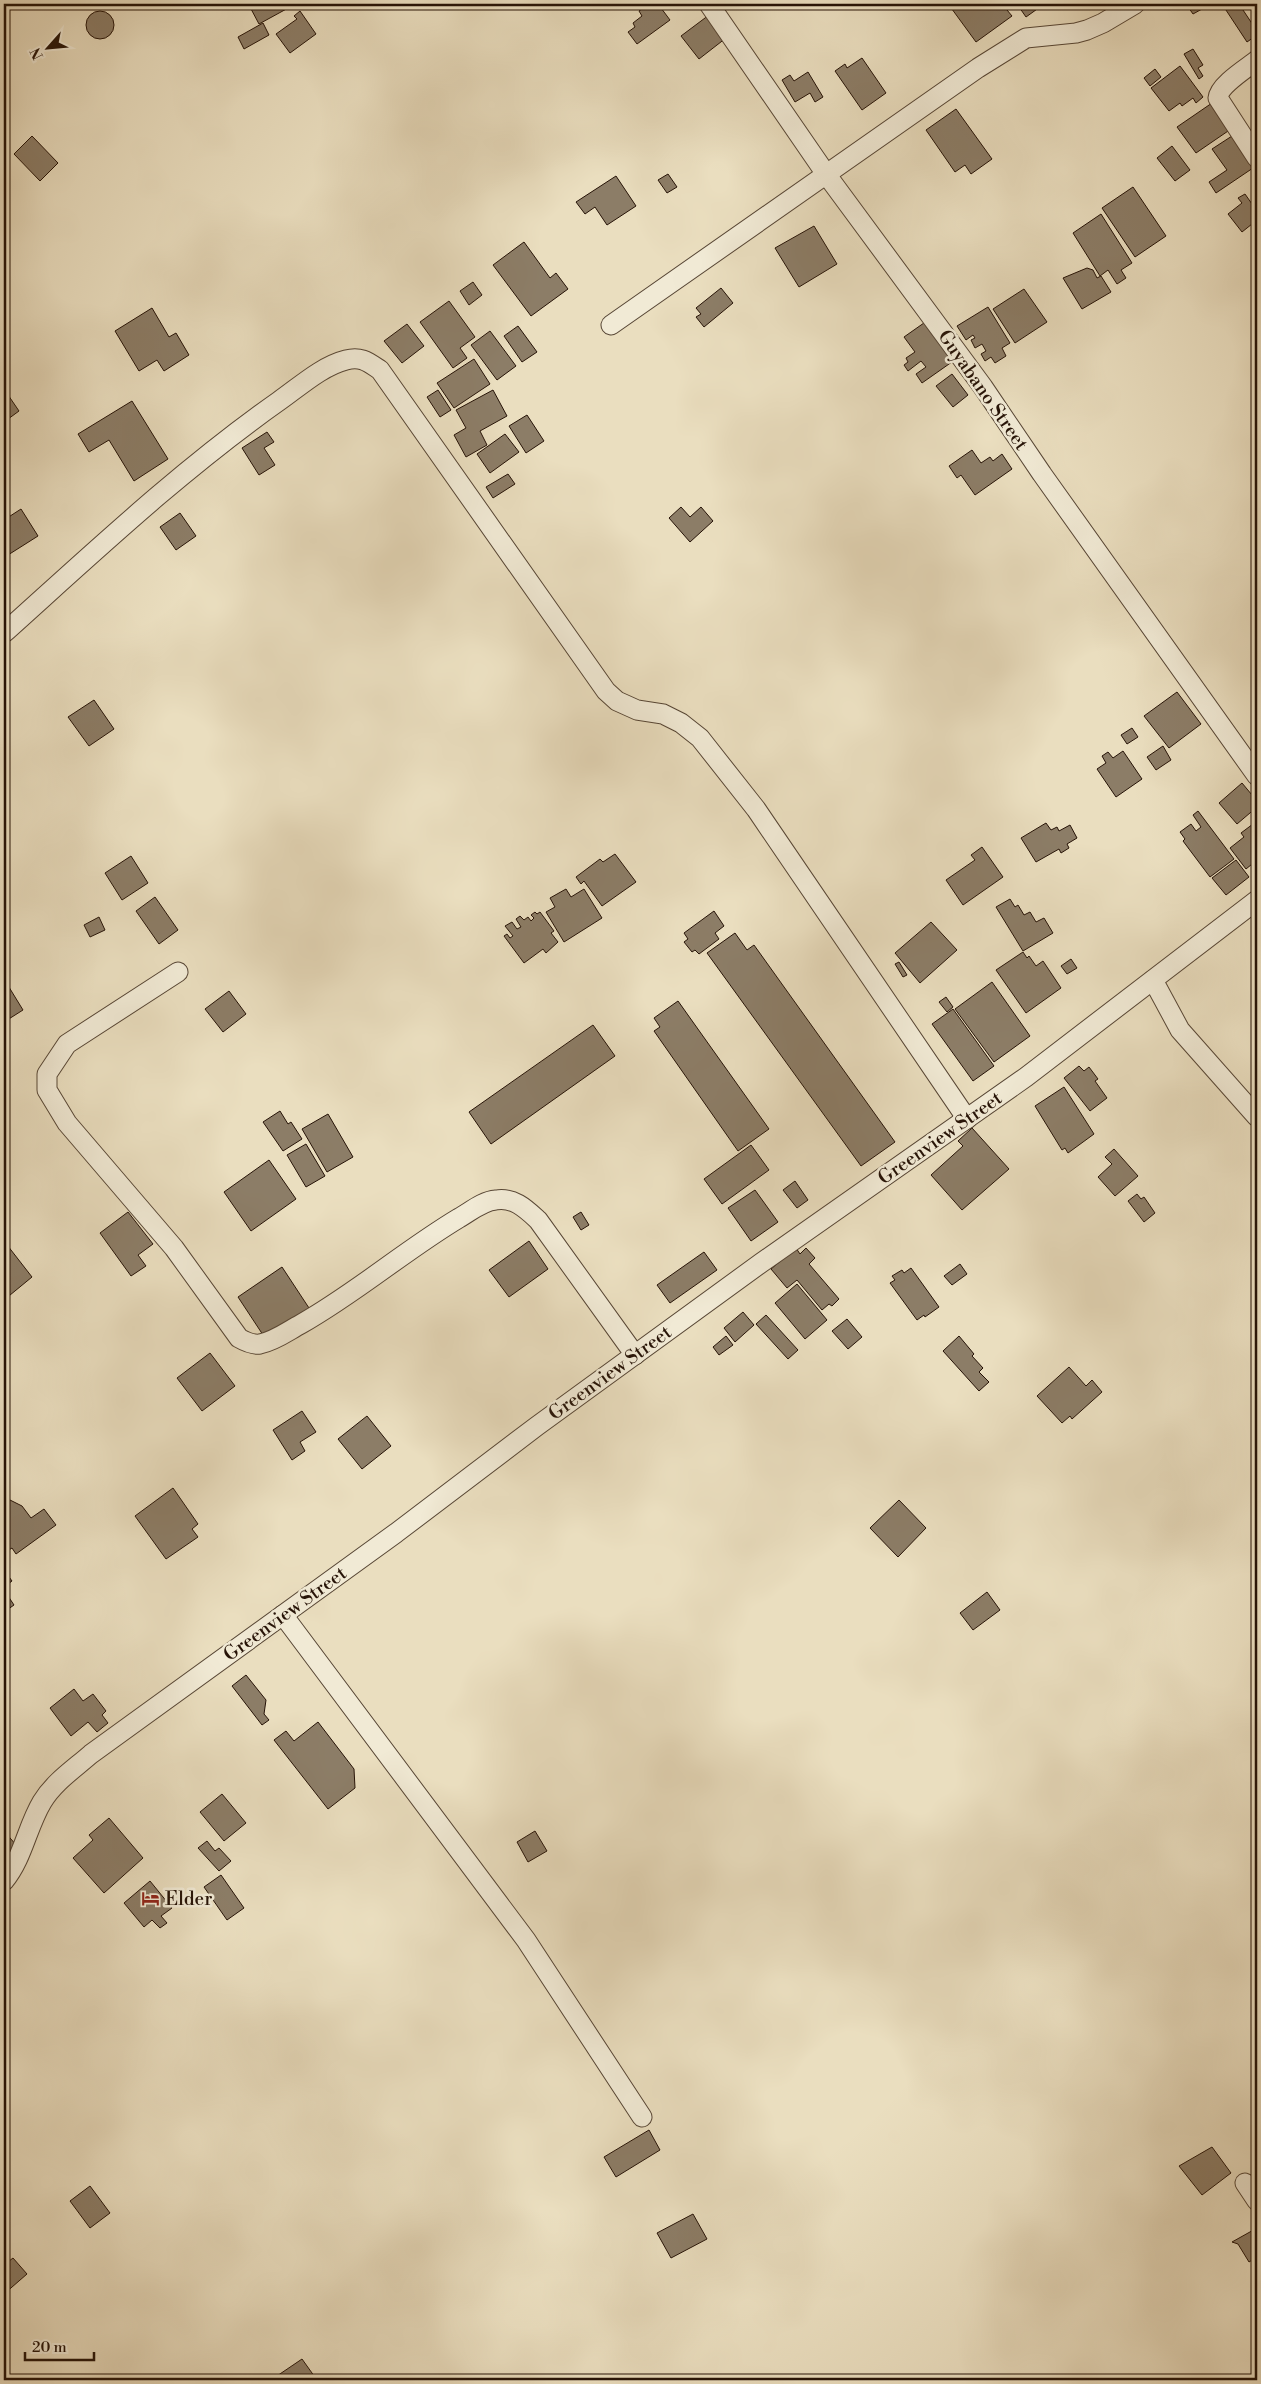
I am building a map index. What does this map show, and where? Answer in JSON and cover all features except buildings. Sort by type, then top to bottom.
[{"type":"street","name":"Guyabano Street","points":[[709,4],[826,174],[984,387],[1042,474],[1257,776]]},
{"type":"street","points":[[611,325],[978,68],[1026,38],[1076,34],[1103,24],[1135,4]]},
{"type":"street","points":[[1257,60],[1225,86],[1219,92],[1218,98],[1257,158]]},
{"type":"street","points":[[4,633],[142,510],[239,430],[322,371],[344,360],[356,358],[365,360],[380,370],[606,691],[617,701],[637,710],[663,714],[681,723],[700,738],[756,809],[967,1119]]},
{"type":"street","name":"Greenview Street","points":[[4,1881],[19,1856],[42,1803],[56,1783],[91,1754],[789,1243],[1026,1077],[1257,900]]},
{"type":"street","points":[[178,972],[66,1044],[47,1074],[47,1090],[68,1123],[174,1248],[239,1338],[247,1343],[258,1344],[270,1341],[325,1311],[423,1240],[474,1209],[495,1200],[510,1200],[522,1206],[538,1220],[635,1355]]},
{"type":"street","points":[[1153,980],[1180,1030],[1257,1117]]},
{"type":"street","points":[[283,1615],[526,1940],[642,2117]]},
{"type":"street","points":[[1245,2183],[1257,2201]]},
{"type":"place","name":"Elder","points":[[151,1899]]}]
